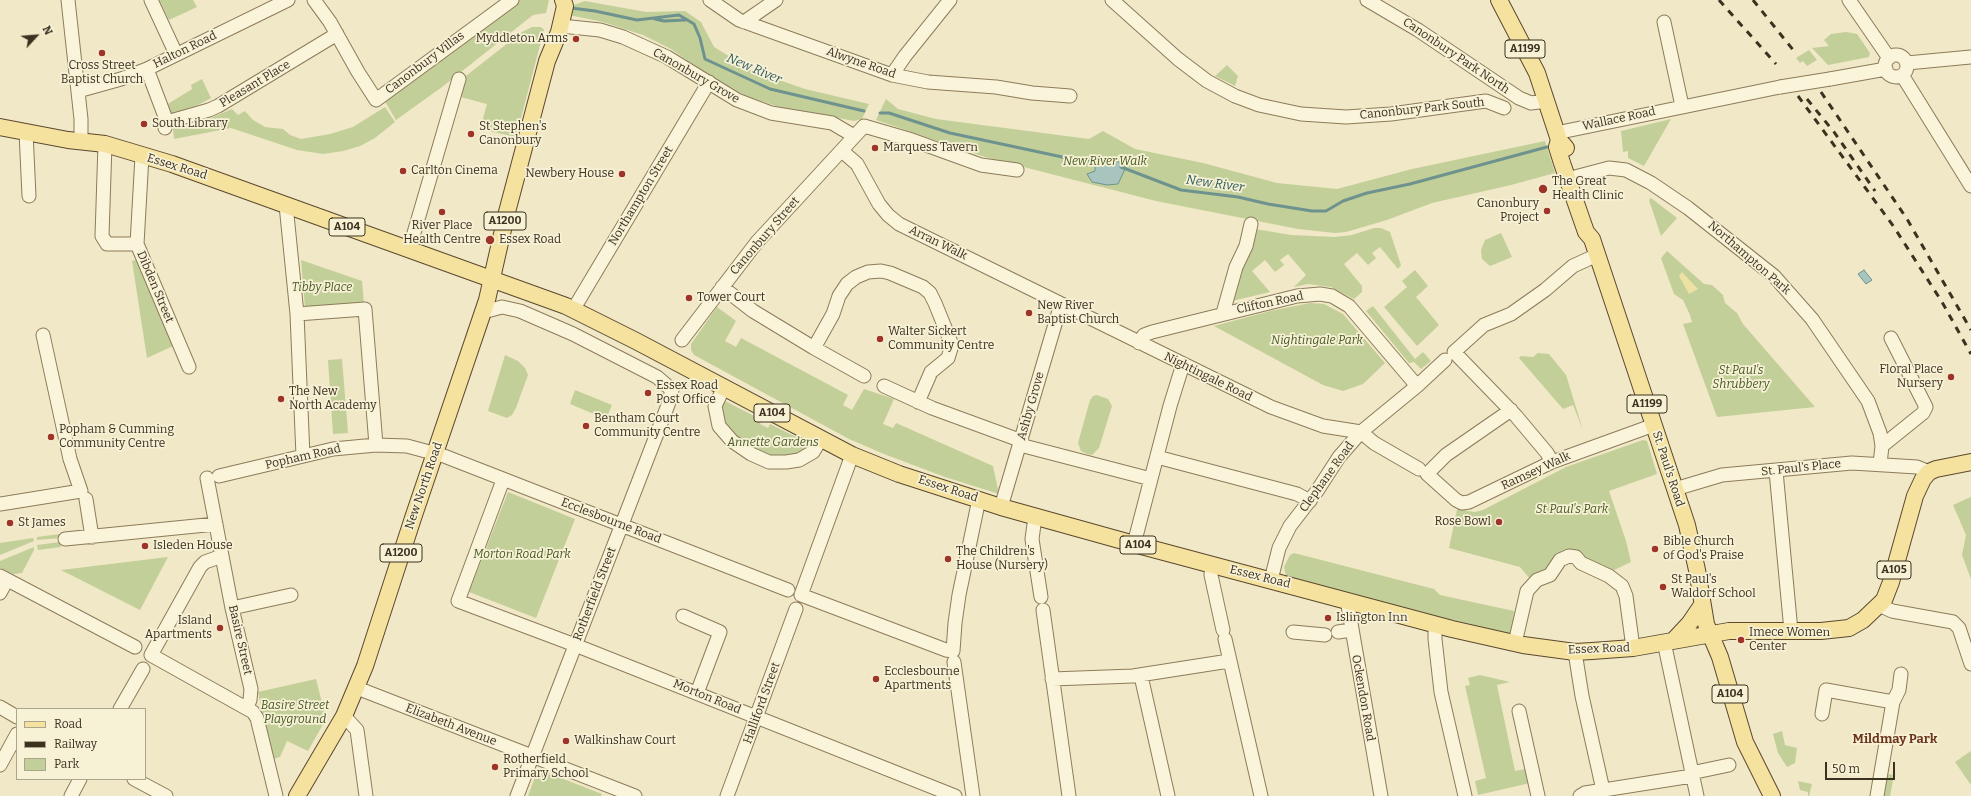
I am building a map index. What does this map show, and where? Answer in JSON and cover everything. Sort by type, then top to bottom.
[{"type":"main road","name":"A1200","points":[[492,279],[507,212],[547,61],[561,26],[565,6],[561,0],[556,4],[548,39],[547,61]]},
{"type":"main road","name":"St. Paul's Road","points":[[1499,0],[1537,73],[1558,136],[1565,145],[1593,230],[1592,239]]},
{"type":"main road","name":"Essex Road","points":[[0,127],[81,142],[105,144],[214,178],[492,279],[573,310],[724,387],[852,455],[899,474],[1001,507],[1212,565],[1435,624],[1515,643],[1575,652],[1633,648],[1710,634]]},
{"type":"main road","name":"St. Paul's Road","points":[[1558,136],[1557,147],[1562,163],[1586,232],[1592,239],[1675,489],[1693,548],[1702,605],[1710,634]]},
{"type":"main road","name":"New North Road","points":[[297,796],[344,716],[357,688],[483,312],[492,279]]},
{"type":"main road","points":[[1929,472],[1943,467],[1971,462]]},
{"type":"main road","name":"A105","points":[[1710,634],[1735,630],[1834,631],[1849,628],[1863,620],[1884,600],[1891,582],[1917,491],[1923,479],[1929,472]]},
{"type":"main road","points":[[1669,641],[1689,624],[1702,605]]},
{"type":"main road","name":"A104","points":[[1710,634],[1720,657],[1746,742],[1772,796]]},
{"type":"street","points":[[68,0],[81,119],[81,142]]},
{"type":"street","points":[[151,0],[176,54]]},
{"type":"street","name":"Halton Road","points":[[78,91],[121,79],[147,69],[288,0]]},
{"type":"street","name":"Canonbury Villas","points":[[314,0],[337,34],[358,72],[376,100],[512,0]]},
{"type":"street","name":"Alwyne Road","points":[[710,0],[729,14],[744,22],[892,76],[928,82],[996,86],[1032,93],[1070,96]]},
{"type":"street","points":[[744,22],[776,0]]},
{"type":"street","points":[[892,76],[905,56],[950,0]]},
{"type":"street","name":"Canonbury Park South","points":[[1112,0],[1178,59],[1207,81],[1236,96],[1259,105],[1301,114],[1346,117],[1391,114],[1486,102],[1504,108]]},
{"type":"street","name":"Canonbury Park North","points":[[1367,0],[1418,30],[1519,98],[1531,103],[1547,101]]},
{"type":"street","points":[[1849,0],[1888,64],[1893,76],[1904,69],[1971,57]]},
{"type":"street","points":[[1664,22],[1682,106]]},
{"type":"street","name":"Canonbury Grove","points":[[561,26],[573,28],[578,26],[623,37],[667,57],[737,100],[771,113],[832,123],[854,136]]},
{"type":"street","name":"Pleasant Place","points":[[147,69],[166,125],[218,106],[337,34]]},
{"type":"street","points":[[1888,64],[1900,56],[1904,69],[1971,186]]},
{"type":"street","name":"Wallace Road","points":[[1558,136],[1682,106],[1830,79],[1888,64]]},
{"type":"street","points":[[409,250],[459,80]]},
{"type":"street","name":"Northampton Street","points":[[573,310],[709,82]]},
{"type":"street","name":"Canonbury Street","points":[[682,340],[757,242],[864,126],[912,140],[981,165],[1017,170]]},
{"type":"street","points":[[26,132],[29,196]]},
{"type":"street","points":[[105,144],[102,236],[107,244],[137,244]]},
{"type":"street","name":"Arran Walk","points":[[842,151],[861,169],[879,204],[888,215],[899,224],[1061,304]]},
{"type":"street","name":"Dibden Street","points":[[142,156],[137,244],[189,367]]},
{"type":"street","name":"Northampton Park","points":[[1575,177],[1609,168],[1626,170],[1651,183],[1688,208],[1774,276],[1812,319],[1862,391],[1876,421],[1882,446],[1880,464]]},
{"type":"street","points":[[286,205],[297,314],[303,456]]},
{"type":"street","points":[[1223,313],[1236,267],[1246,246],[1251,224]]},
{"type":"street","name":"Clephane Road","points":[[1270,580],[1279,548],[1290,526],[1310,501],[1339,457],[1361,432],[1417,386],[1484,325],[1511,314],[1545,290],[1573,266],[1597,255]]},
{"type":"street","points":[[814,348],[832,314],[839,296],[847,284],[856,277],[868,272],[881,271],[890,273],[923,287],[930,294],[935,303],[940,320],[949,333],[952,345],[948,358],[931,372],[918,402]]},
{"type":"street","points":[[722,287],[753,311],[864,376]]},
{"type":"street","name":"Clifton Road","points":[[1139,343],[1144,335],[1149,332],[1297,296],[1320,294],[1332,296],[1341,301],[1354,312],[1417,386]]},
{"type":"street","name":"Nightingale Road","points":[[1061,304],[1271,407],[1299,418],[1340,430],[1361,432]]},
{"type":"street","name":"Ashby Grove","points":[[1001,507],[1061,304]]},
{"type":"street","name":"Rotherfield Street","points":[[483,312],[502,307],[520,311],[573,334],[657,377],[672,390],[668,405],[622,526],[517,796]]},
{"type":"street","points":[[297,314],[365,310],[376,445]]},
{"type":"street","points":[[43,335],[69,453],[84,495],[92,537]]},
{"type":"street","points":[[1882,446],[1923,413],[1926,407],[1892,338]]},
{"type":"street","points":[[1450,356],[1511,410],[1552,462]]},
{"type":"street","points":[[1134,544],[1183,364]]},
{"type":"street","points":[[884,386],[918,402],[1021,443],[1151,479]]},
{"type":"street","points":[[724,387],[715,406],[719,426],[732,441],[751,454],[769,462],[799,460],[813,452],[821,439]]},
{"type":"street","points":[[1423,472],[1511,410]]},
{"type":"street","name":"Ramsey Walk","points":[[1361,432],[1374,443],[1423,472],[1456,500],[1462,503],[1469,502],[1552,462],[1654,425]]},
{"type":"street","name":"Popham Road","points":[[213,477],[333,449],[376,445],[407,446],[435,453]]},
{"type":"street","name":"Ecclesbourne Road","points":[[435,453],[788,590]]},
{"type":"street","points":[[852,455],[801,595],[930,645],[954,657]]},
{"type":"street","points":[[1157,457],[1297,494],[1310,501]]},
{"type":"street","name":"St. Paul's Place","points":[[1675,489],[1722,475],[1852,463],[1917,468],[1929,472]]},
{"type":"street","points":[[1776,470],[1791,631]]},
{"type":"street","name":"Basire Street","points":[[213,477],[216,524],[232,608],[251,689],[250,700],[247,707]]},
{"type":"street","name":"Morton Road","points":[[504,480],[458,601],[575,645],[955,796]]},
{"type":"street","points":[[0,504],[84,495]]},
{"type":"street","points":[[973,796],[954,657],[959,595],[979,500]]},
{"type":"street","points":[[1035,517],[1032,535],[1069,796]]},
{"type":"street","points":[[65,539],[216,524]]},
{"type":"street","points":[[222,556],[205,562],[196,573],[151,655],[247,707],[253,712],[257,718],[276,796]]},
{"type":"street","points":[[1515,643],[1527,591],[1537,580],[1550,575],[1560,560],[1569,556],[1576,557],[1582,563],[1609,576],[1622,586],[1626,596],[1633,648]]},
{"type":"street","points":[[1212,565],[1211,576],[1229,661],[1261,796]]},
{"type":"street","points":[[0,593],[3,578],[135,647]]},
{"type":"street","points":[[232,608],[291,595]]},
{"type":"street","name":"Ockendon Road","points":[[1347,600],[1381,796]]},
{"type":"street","points":[[1879,605],[1892,611],[1952,622],[1958,628],[1971,664]]},
{"type":"street","name":"Halliford Street","points":[[727,796],[796,609]]},
{"type":"street","points":[[683,616],[720,632],[697,693]]},
{"type":"street","points":[[1435,624],[1435,639],[1441,692],[1465,796]]},
{"type":"street","points":[[1293,632],[1332,634],[1351,630]]},
{"type":"street","points":[[1669,641],[1691,774],[1697,796]]},
{"type":"street","points":[[1575,652],[1582,696],[1603,790]]},
{"type":"street","points":[[1052,679],[1141,676],[1229,661]]},
{"type":"street","points":[[121,708],[143,669]]},
{"type":"street","points":[[1877,796],[1893,702],[1899,690],[1901,674]]},
{"type":"street","points":[[1141,676],[1168,796]]},
{"type":"street","name":"Elizabeth Avenue","points":[[357,688],[635,796]]},
{"type":"street","points":[[1822,714],[1826,690],[1893,702]]},
{"type":"street","points":[[0,707],[16,716]]},
{"type":"street","points":[[1519,711],[1538,796]]},
{"type":"street","points":[[344,716],[355,727],[359,737],[366,796]]},
{"type":"street","points":[[0,765],[16,736]]},
{"type":"street","points":[[1580,796],[1603,790],[1691,774],[1730,765]]},
{"type":"street","points":[[71,796],[79,780]]},
{"type":"street","points":[[136,780],[166,796]]},
{"type":"green space","points":[[159,0],[193,0],[197,7],[169,20]]},
{"type":"green space","points":[[519,0],[549,0],[546,13],[533,15],[442,87],[396,120],[383,98]]},
{"type":"green space","points":[[585,1],[646,12],[685,11],[701,22],[714,47],[753,71],[805,89],[869,104],[862,119],[854,121],[779,107],[746,96],[714,79],[671,49],[643,35],[603,22],[569,15],[571,6]]},
{"type":"green space","points":[[532,27],[541,27],[544,30],[516,137],[480,129],[487,104],[457,96],[462,79],[522,32]]},
{"type":"green space","points":[[1846,32],[1857,34],[1870,53],[1869,57],[1828,65],[1812,48],[1829,46],[1824,40],[1831,34]]},
{"type":"green space","points":[[1809,50],[1817,60],[1807,66],[1803,61],[1800,63],[1796,58]]},
{"type":"green space","points":[[1227,65],[1238,76],[1235,86],[1215,76]]},
{"type":"green space","points":[[202,79],[211,98],[198,105],[172,115],[168,104],[192,89],[191,85]]},
{"type":"green space","name":"New River Walk","points":[[886,99],[898,109],[936,119],[1089,139],[1103,131],[1135,149],[1203,163],[1277,183],[1337,189],[1412,169],[1545,141],[1555,173],[1511,185],[1432,203],[1387,220],[1346,232],[1335,233],[1298,229],[1156,201],[985,157],[876,120]]},
{"type":"green space","points":[[385,107],[395,122],[375,138],[360,146],[343,151],[323,154],[297,150],[231,128],[174,139],[173,128],[194,125],[232,109],[238,115],[245,111],[253,120],[265,127],[283,129],[290,135],[301,139],[330,134],[353,127]]},
{"type":"green space","points":[[1671,119],[1644,166],[1628,158],[1628,151],[1623,152],[1621,131]]},
{"type":"green space","points":[[1651,198],[1677,218],[1661,236],[1649,200]]},
{"type":"green space","points":[[1374,228],[1381,228],[1390,232],[1401,265],[1398,269],[1380,247],[1372,253],[1376,258],[1368,265],[1357,253],[1344,264],[1362,286],[1362,292],[1354,299],[1331,287],[1308,284],[1294,287],[1306,275],[1288,254],[1280,260],[1284,265],[1275,272],[1265,260],[1252,271],[1270,292],[1232,301],[1255,229],[1291,235],[1335,237],[1352,235]]},
{"type":"green space","points":[[1501,233],[1512,257],[1490,266],[1482,259],[1481,250],[1485,240]]},
{"type":"green space","name":"St Paul's Shrubbery","points":[[1667,251],[1704,284],[1712,285],[1723,295],[1725,303],[1737,313],[1743,324],[1815,407],[1717,417],[1683,324],[1692,322],[1690,315],[1683,300],[1674,294],[1661,258]]},
{"type":"green space","points":[[136,260],[173,346],[147,358],[132,261]]},
{"type":"green space","name":"Tibby Place","points":[[301,260],[362,281],[364,304],[305,308]]},
{"type":"green space","points":[[1415,270],[1428,286],[1416,297],[1439,325],[1417,346],[1384,307],[1407,287],[1402,281]]},
{"type":"green space","name":"Nightingale Park","points":[[1310,303],[1324,304],[1343,314],[1385,363],[1363,384],[1343,391],[1323,385],[1214,326],[1270,311]]},
{"type":"green space","points":[[1373,306],[1415,359],[1423,352],[1431,361],[1421,369],[1414,362],[1409,363],[1366,311]]},
{"type":"green space","points":[[717,307],[736,321],[725,341],[736,347],[741,338],[848,395],[843,405],[852,410],[864,389],[894,399],[883,424],[893,428],[896,423],[993,466],[999,494],[945,477],[849,439],[694,355],[691,350],[691,344]]},
{"type":"green space","points":[[1538,353],[1549,354],[1566,375],[1583,430],[1573,405],[1563,409],[1519,358],[1521,356],[1533,357]]},
{"type":"green space","points":[[505,355],[518,361],[525,368],[528,375],[516,408],[512,415],[507,418],[488,411]]},
{"type":"green space","points":[[342,359],[348,433],[333,434],[328,360]]},
{"type":"green space","points":[[575,390],[612,405],[606,419],[570,404]]},
{"type":"green space","points":[[1097,395],[1108,399],[1112,406],[1099,448],[1092,455],[1081,451],[1078,443],[1090,400],[1093,396]]},
{"type":"green space","name":"Annette Gardens","points":[[721,399],[762,420],[760,424],[768,428],[770,424],[808,443],[804,452],[788,458],[770,459],[736,438],[724,424],[718,409]]},
{"type":"green space","name":"St Paul's Park","points":[[1643,440],[1647,441],[1657,474],[1609,491],[1626,541],[1631,562],[1612,571],[1578,554],[1547,574],[1531,580],[1520,567],[1449,548],[1458,505],[1467,511],[1475,512],[1483,510],[1566,467]]},
{"type":"green space","name":"Morton Road Park","points":[[508,492],[575,519],[536,618],[469,592]]},
{"type":"green space","points":[[1971,497],[1971,579],[1962,555],[1966,535],[1953,505]]},
{"type":"green space","points":[[60,534],[60,538],[37,540],[37,537]]},
{"type":"green space","points":[[33,538],[34,541],[0,555],[0,543]]},
{"type":"green space","points":[[60,542],[61,547],[38,550],[37,545]]},
{"type":"green space","points":[[34,547],[34,550],[22,573],[13,574],[0,568],[0,561]]},
{"type":"green space","points":[[1294,553],[1434,589],[1440,595],[1514,611],[1512,634],[1427,614],[1286,576],[1284,567],[1290,555]]},
{"type":"green space","points":[[168,557],[140,610],[61,570]]},
{"type":"green space","points":[[1480,675],[1510,682],[1497,685],[1515,771],[1526,769],[1530,783],[1478,795],[1475,781],[1486,778],[1465,686],[1470,685],[1468,678]]},
{"type":"green space","name":"Basire Street Playground","points":[[316,679],[326,719],[308,751],[287,741],[280,757],[273,759],[258,692]]},
{"type":"green space","points":[[1782,731],[1785,745],[1797,748],[1795,763],[1787,767],[1778,753],[1773,734]]},
{"type":"green space","points":[[1971,751],[1971,785],[1955,762]]},
{"type":"green space","points":[[538,769],[602,794],[601,796],[528,796]]},
{"type":"green space","points":[[1888,774],[1894,775],[1890,796],[1884,796]]},
{"type":"green space","points":[[1798,781],[1812,784],[1809,796],[1808,792],[1800,790]]},
{"type":"sand","points":[[1682,272],[1698,289],[1689,294],[1679,276]]},
{"type":"water","points":[[1095,157],[1119,162],[1126,167],[1118,184],[1107,185],[1092,182],[1087,174],[1095,171]]},
{"type":"water","points":[[1864,270],[1872,280],[1866,284],[1858,274]]},
{"type":"waterway","name":"New River","points":[[571,8],[595,11],[637,20],[679,15],[694,24],[700,38],[705,59],[770,89],[864,111]]},
{"type":"waterway","name":"New River","points":[[655,19],[664,21],[685,20]]},
{"type":"waterway","name":"New River","points":[[880,113],[889,113],[950,133],[1067,158],[1099,161]]},
{"type":"waterway","name":"New River","points":[[1121,167],[1181,190],[1238,197],[1268,204],[1312,211],[1326,211],[1343,201],[1367,193],[1410,184],[1547,147]]},
{"type":"railway","points":[[1719,0],[1776,64]]},
{"type":"railway","points":[[1753,0],[1794,51]]},
{"type":"railway","points":[[1821,92],[1907,219],[1971,330]]},
{"type":"railway","points":[[1798,96],[1894,227],[1942,302],[1971,354]]},
{"type":"railway","points":[[1807,99],[1834,132],[1875,191]]},
{"type":"place","name":"Myddleton Arms","points":[[576,39]]},
{"type":"place","name":"Cross Street Baptist Church","points":[[102,53]]},
{"type":"place","name":"South Library","points":[[144,124]]},
{"type":"place","name":"St Stephen's Canonbury","points":[[471,134]]},
{"type":"place","name":"Marquess Tavern","points":[[875,148]]},
{"type":"place","name":"Carlton Cinema","points":[[403,171]]},
{"type":"place","name":"Newbery House","points":[[622,174]]},
{"type":"place","name":"The Great Health Clinic","points":[[1543,189]]},
{"type":"place","name":"Canonbury Project","points":[[1547,211]]},
{"type":"place","name":"River Place Health Centre","points":[[442,212]]},
{"type":"place","name":"Essex Road","points":[[490,240]]},
{"type":"place","name":"Tower Court","points":[[689,298]]},
{"type":"place","name":"New River Baptist Church","points":[[1029,313]]},
{"type":"place","name":"Walter Sickert Community Centre","points":[[880,339]]},
{"type":"place","name":"Floral Place Nursery","points":[[1951,377]]},
{"type":"place","name":"Essex Road Post Office","points":[[648,393]]},
{"type":"place","name":"The New North Academy","points":[[281,399]]},
{"type":"place","name":"Bentham Court Community Centre","points":[[586,426]]},
{"type":"place","name":"Popham & Cumming Community Centre","points":[[51,437]]},
{"type":"place","name":"Rose Bowl","points":[[1499,522]]},
{"type":"place","name":"St James","points":[[10,523]]},
{"type":"place","name":"Isleden House","points":[[145,546]]},
{"type":"place","name":"Bible Church of God's Praise","points":[[1655,549]]},
{"type":"place","name":"The Children's House (Nursery)","points":[[948,559]]},
{"type":"place","name":"St Paul's Waldorf School","points":[[1663,587]]},
{"type":"place","name":"Islington Inn","points":[[1328,618]]},
{"type":"place","name":"Island Apartments","points":[[220,628]]},
{"type":"place","name":"Imece Women Center","points":[[1741,640]]},
{"type":"place","name":"Ecclesbourne Apartments","points":[[876,679]]},
{"type":"place","name":"Walkinshaw Court","points":[[566,741]]},
{"type":"place","name":"Rotherfield Primary School","points":[[495,767]]},
{"type":"district","name":"Mildmay Park","points":[[1895,739]]}]
